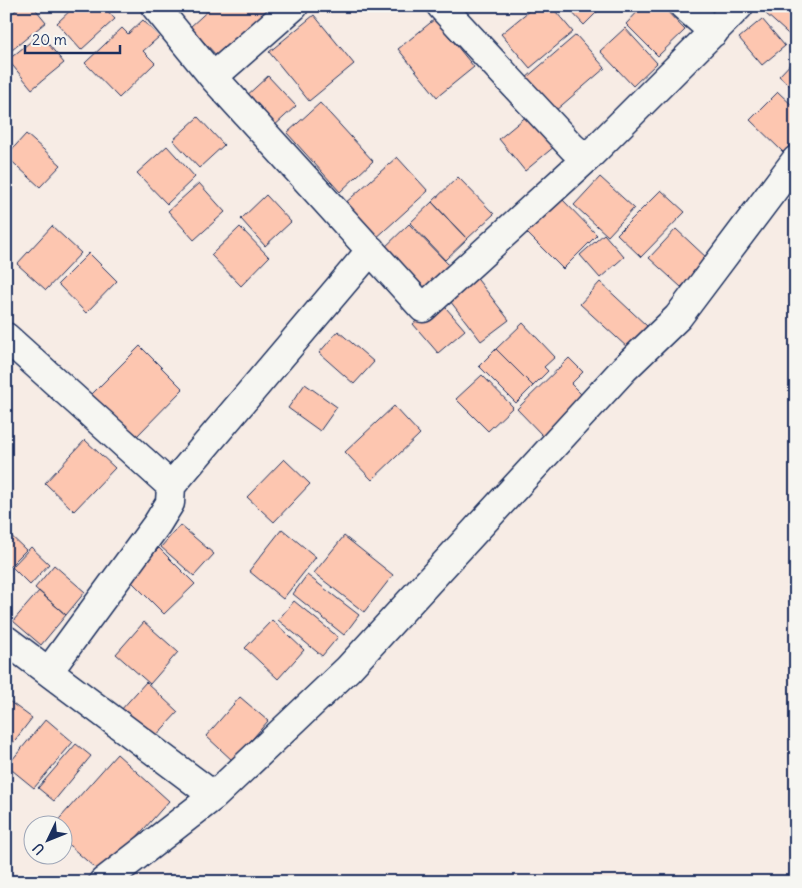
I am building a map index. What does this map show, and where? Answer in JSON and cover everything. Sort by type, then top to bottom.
[{"type":"street","points":[[155,6],[213,76],[423,308],[586,160],[739,6]]},
{"type":"street","points":[[213,76],[294,6]]},
{"type":"street","points":[[441,6],[586,160]]},
{"type":"street","points":[[684,6],[714,32]]},
{"type":"street","points":[[103,882],[214,796],[348,669],[624,369],[678,317],[796,160]]},
{"type":"street","points":[[49,671],[157,524],[170,503],[171,486],[371,250]]},
{"type":"street","points":[[6,337],[171,486]]},
{"type":"street","points":[[6,640],[214,796]]},
{"type":"building","points":[[21,6],[33,6],[46,22],[6,55],[6,18]]},
{"type":"building","points":[[75,6],[103,6],[115,19],[81,50],[57,23]]},
{"type":"building","points":[[213,6],[271,7],[217,56],[190,27]]},
{"type":"building","points":[[535,6],[551,6],[573,32],[530,68],[501,34]]},
{"type":"building","points":[[566,6],[603,6],[584,25]]},
{"type":"building","points":[[643,6],[662,6],[685,30],[658,56],[626,24]]},
{"type":"building","points":[[771,6],[796,6],[796,41],[765,13]]},
{"type":"building","points":[[314,15],[354,64],[309,101],[269,52]]},
{"type":"building","points":[[435,19],[474,67],[437,97],[398,49]]},
{"type":"building","points":[[762,19],[785,46],[762,65],[739,38]]},
{"type":"building","points":[[143,20],[159,37],[143,51],[155,63],[119,98],[85,63],[122,28],[128,34]]},
{"type":"building","points":[[625,28],[657,63],[633,86],[600,51]]},
{"type":"building","points":[[40,34],[64,63],[32,89],[8,60]]},
{"type":"building","points":[[576,35],[605,68],[555,111],[526,78]]},
{"type":"building","points":[[796,58],[796,91],[779,76]]},
{"type":"building","points":[[268,76],[296,106],[272,128],[244,98]]},
{"type":"building","points":[[778,92],[796,109],[796,139],[783,152],[750,120]]},
{"type":"building","points":[[320,103],[373,161],[340,192],[287,133]]},
{"type":"building","points":[[528,115],[555,146],[525,171],[499,139]]},
{"type":"building","points":[[198,117],[224,145],[199,168],[173,140]]},
{"type":"building","points":[[26,134],[61,165],[40,187],[6,156]]},
{"type":"building","points":[[167,146],[195,177],[167,204],[137,173]]},
{"type":"building","points":[[397,157],[428,191],[374,240],[343,205]]},
{"type":"building","points":[[458,177],[494,214],[467,239],[432,202]]},
{"type":"building","points":[[600,177],[634,208],[608,236],[574,205]]},
{"type":"building","points":[[199,183],[225,212],[194,240],[168,211]]},
{"type":"building","points":[[661,190],[685,212],[641,257],[617,234]]},
{"type":"building","points":[[266,195],[291,222],[265,246],[241,219]]},
{"type":"building","points":[[561,198],[597,235],[563,269],[526,232]]},
{"type":"building","points":[[432,202],[467,239],[445,260],[410,223]]},
{"type":"building","points":[[409,224],[450,266],[421,294],[380,252]]},
{"type":"building","points":[[52,226],[81,253],[46,290],[17,264]]},
{"type":"building","points":[[240,227],[269,257],[241,286],[211,255]]},
{"type":"building","points":[[676,229],[708,259],[681,287],[649,258]]},
{"type":"building","points":[[604,234],[624,257],[600,278],[580,255]]},
{"type":"building","points":[[89,253],[117,281],[86,313],[58,284]]},
{"type":"building","points":[[475,276],[509,320],[481,341],[447,297]]},
{"type":"building","points":[[600,282],[647,326],[628,348],[580,304]]},
{"type":"building","points":[[440,301],[465,330],[438,353],[413,324]]},
{"type":"building","points":[[523,323],[555,357],[544,367],[548,371],[533,386],[496,349]]},
{"type":"building","points":[[338,331],[374,362],[354,384],[319,353]]},
{"type":"building","points":[[140,346],[183,389],[135,438],[91,395]]},
{"type":"building","points":[[496,349],[533,386],[516,403],[479,366]]},
{"type":"building","points":[[569,358],[583,372],[571,384],[583,396],[543,436],[517,409]]},
{"type":"building","points":[[482,375],[513,407],[488,431],[456,399]]},
{"type":"building","points":[[305,384],[337,407],[320,431],[288,408]]},
{"type":"building","points":[[394,406],[420,434],[372,480],[345,452]]},
{"type":"building","points":[[85,440],[115,468],[74,511],[45,483]]},
{"type":"building","points":[[284,459],[310,484],[274,522],[247,497]]},
{"type":"building","points":[[180,525],[214,554],[194,576],[161,547]]},
{"type":"building","points":[[282,529],[316,557],[283,599],[249,571]]},
{"type":"building","points":[[6,531],[26,550],[6,570]]},
{"type":"building","points":[[344,536],[393,575],[364,612],[314,573]]},
{"type":"building","points":[[31,547],[49,564],[30,585],[12,567]]},
{"type":"building","points":[[159,548],[195,584],[164,614],[128,578]]},
{"type":"building","points":[[54,565],[85,592],[66,615],[35,588]]},
{"type":"building","points":[[307,575],[359,615],[344,635],[293,594]]},
{"type":"building","points":[[39,591],[66,615],[41,645],[13,621]]},
{"type":"building","points":[[294,601],[338,637],[322,656],[278,620]]},
{"type":"building","points":[[272,620],[304,650],[278,679],[245,648]]},
{"type":"building","points":[[144,622],[178,652],[150,684],[116,654]]},
{"type":"building","points":[[146,682],[178,712],[152,740],[120,711]]},
{"type":"building","points":[[240,697],[268,721],[233,761],[206,736]]},
{"type":"building","points":[[6,699],[32,718],[6,752]]},
{"type":"building","points":[[46,719],[73,742],[34,788],[7,766]]},
{"type":"building","points":[[76,744],[91,756],[54,801],[38,788]]},
{"type":"building","points":[[117,754],[169,801],[103,875],[72,848],[72,816],[62,816]]}]
